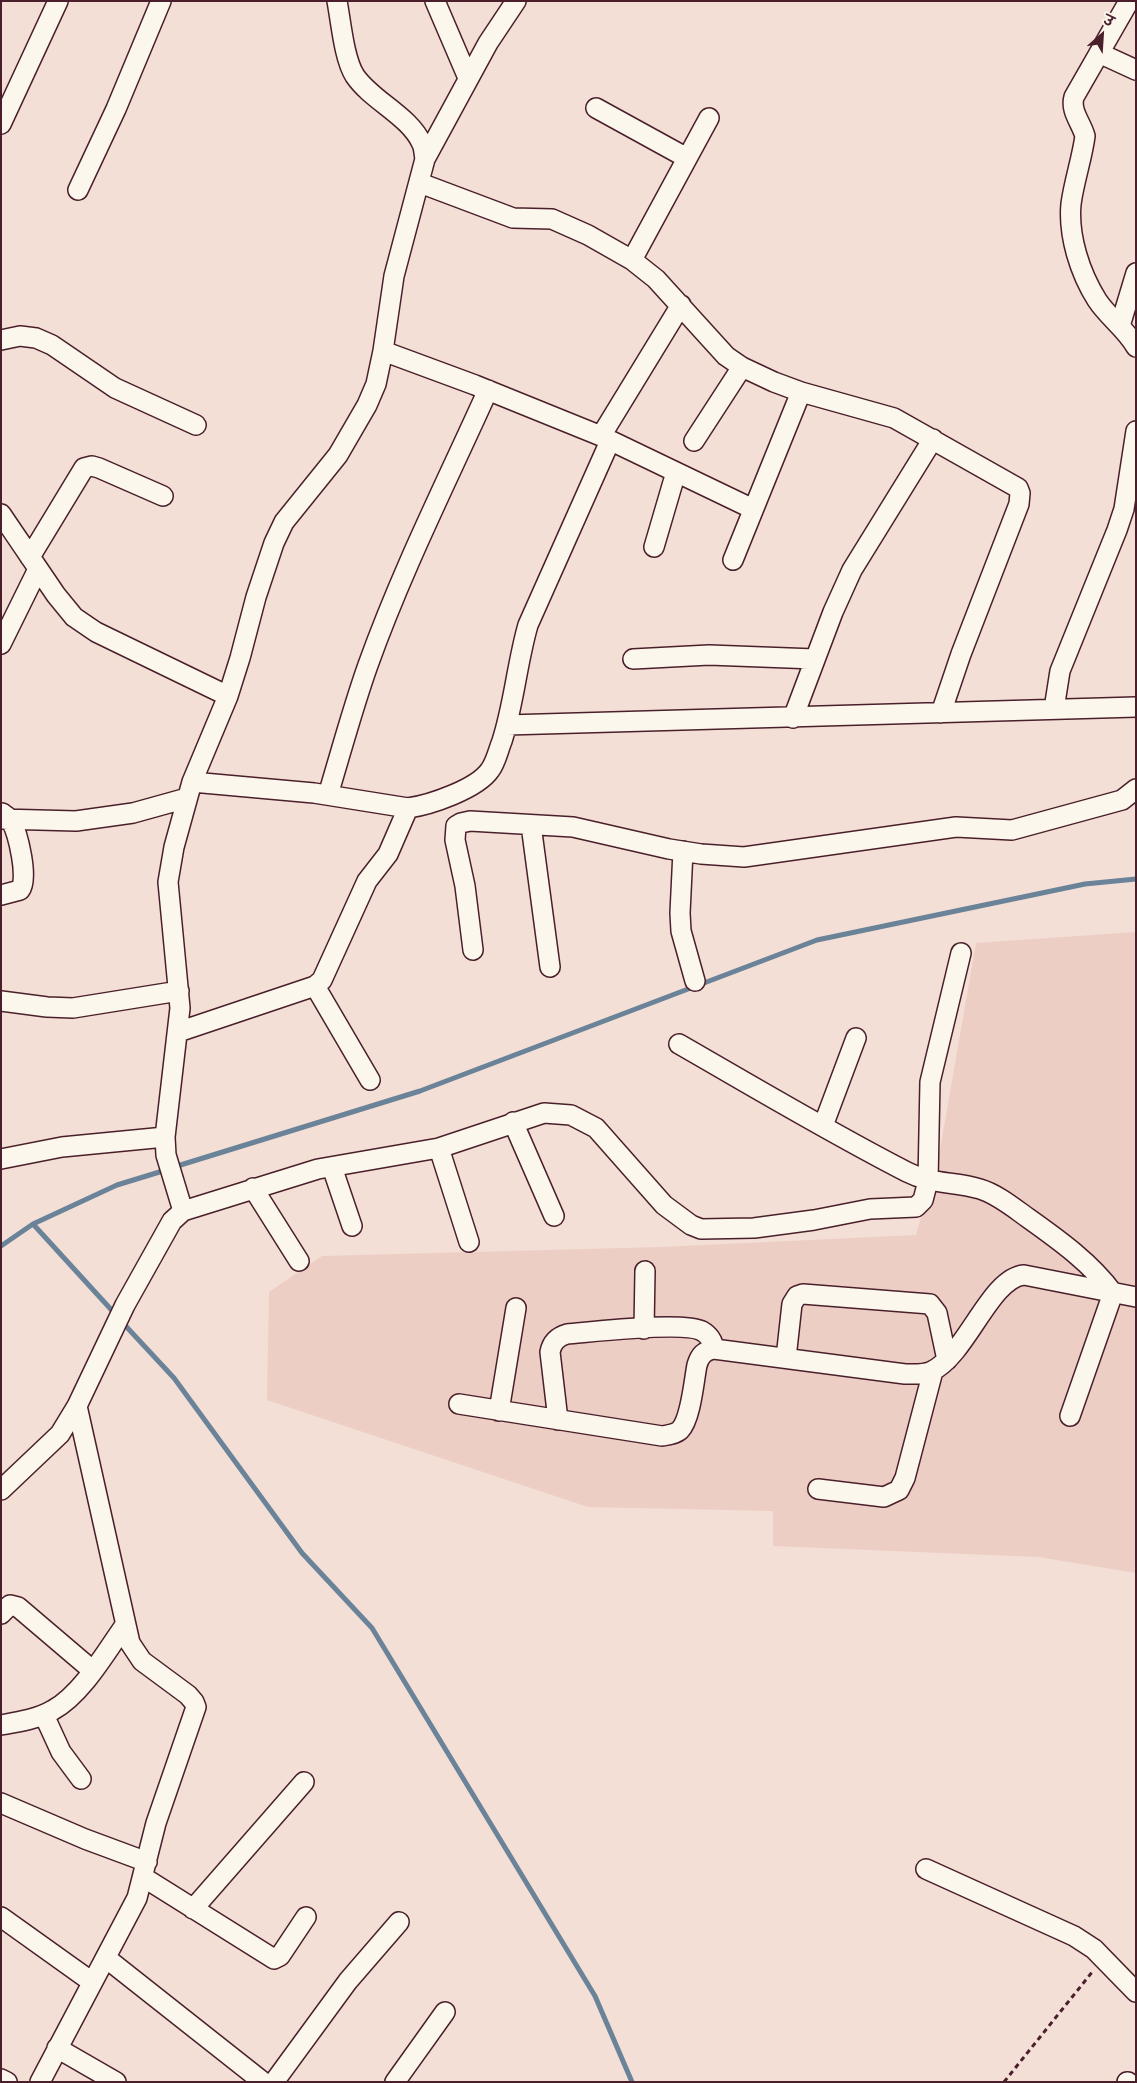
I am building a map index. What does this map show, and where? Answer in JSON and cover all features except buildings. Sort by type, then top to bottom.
[{"type":"street","points":[[1,124],[58,1]]},
{"type":"street","points":[[78,190],[116,109],[162,1]]},
{"type":"street","points":[[337,1],[353,74],[414,131],[423,145],[425,159]]},
{"type":"street","points":[[436,1],[468,78]]},
{"type":"street","points":[[183,1211],[166,1156],[165,1138],[178,1032],[180,991],[168,882],[174,847],[190,790],[228,696],[256,597],[277,536],[284,522],[338,455],[367,405],[376,384],[394,276],[425,159],[468,78],[516,1]]},
{"type":"street","points":[[1129,1],[1072,103],[1085,136],[1071,206],[1077,259],[1082,272],[1101,306],[1136,347]]},
{"type":"street","points":[[1099,53],[1136,70]]},
{"type":"street","points":[[596,108],[687,158]]},
{"type":"street","points":[[632,260],[709,118]]},
{"type":"street","points":[[420,183],[513,218],[543,218],[559,222],[588,235],[632,260],[656,279],[726,356],[742,367],[801,392],[894,418],[1016,486],[1020,493],[1019,504],[961,654],[941,713]]},
{"type":"street","points":[[1120,326],[1136,272]]},
{"type":"street","points":[[1,895],[20,890],[25,882],[19,848],[4,817],[76,821],[133,813],[190,790],[262,787],[408,808],[442,799],[479,781],[490,771],[496,758],[507,726],[521,650],[528,625],[605,439],[681,305]]},
{"type":"street","points":[[1,340],[20,336],[36,338],[52,345],[115,388],[154,408],[196,425]]},
{"type":"street","points":[[383,351],[488,390],[605,439],[753,509]]},
{"type":"street","points":[[694,441],[742,367]]},
{"type":"street","points":[[328,795],[368,665],[425,526],[488,390]]},
{"type":"street","points":[[733,560],[801,392]]},
{"type":"street","points":[[1054,709],[1060,671],[1117,530],[1130,510],[1136,431]]},
{"type":"street","points":[[793,718],[852,570],[933,439]]},
{"type":"street","points":[[1,644],[34,563],[79,474],[88,466],[99,468],[164,496]]},
{"type":"street","points":[[654,548],[676,472]]},
{"type":"street","points":[[1,514],[74,617],[96,632],[228,696]]},
{"type":"street","points":[[633,659],[709,654],[815,659]]},
{"type":"street","points":[[507,726],[1136,707]]},
{"type":"street","points":[[473,950],[455,840],[456,826],[461,823],[470,821],[573,827],[683,851],[744,857],[956,827],[1012,830],[1122,800],[1136,789]]},
{"type":"street","points":[[178,1032],[315,986],[326,974],[367,881],[388,854],[408,808]]},
{"type":"street","points":[[531,825],[550,968]]},
{"type":"street","points":[[683,851],[681,931],[695,981]]},
{"type":"street","points":[[1,1490],[60,1434],[77,1406],[125,1304],[168,1228],[183,1211],[253,1188],[332,1167],[439,1148],[544,1113],[571,1115],[588,1122],[602,1134],[664,1205],[691,1225],[701,1229],[754,1228],[814,1220],[870,1209],[913,1208],[923,1200],[928,1181],[930,1082],[961,954]]},
{"type":"street","points":[[315,986],[370,1080]]},
{"type":"street","points":[[1,1001],[47,1007],[73,1008],[180,991]]},
{"type":"street","points":[[823,1126],[856,1038]]},
{"type":"street","points":[[679,1044],[907,1172],[928,1181],[961,1185],[991,1194],[1058,1240],[1098,1274],[1113,1293]]},
{"type":"street","points":[[513,1122],[554,1216]]},
{"type":"street","points":[[1,1159],[62,1147],[165,1138]]},
{"type":"street","points":[[439,1148],[469,1242]]},
{"type":"street","points":[[332,1167],[352,1226]]},
{"type":"street","points":[[253,1188],[298,1261]]},
{"type":"street","points":[[644,1328],[645,1272]]},
{"type":"street","points":[[459,1404],[662,1436],[680,1430],[686,1420],[698,1360],[705,1351],[714,1349],[905,1374],[920,1374],[940,1365],[1004,1284],[1014,1277],[1024,1275],[1136,1297]]},
{"type":"street","points":[[1070,1416],[1113,1293]]},
{"type":"street","points":[[786,1358],[792,1304],[797,1296],[803,1294],[930,1304],[937,1312],[940,1365],[900,1490],[884,1497],[818,1489]]},
{"type":"street","points":[[499,1410],[516,1308]]},
{"type":"street","points":[[558,1420],[550,1352],[555,1340],[567,1334],[682,1327],[700,1330],[712,1339],[714,1349]]},
{"type":"street","points":[[40,2082],[137,1898],[166,1792],[196,1707],[188,1696],[142,1661],[130,1643],[77,1406]]},
{"type":"street","points":[[1,1614],[10,1604],[18,1607],[92,1670]]},
{"type":"street","points":[[1,1725],[44,1715],[68,1700],[125,1625]]},
{"type":"street","points":[[44,1715],[61,1752],[81,1779]]},
{"type":"street","points":[[193,1908],[304,1782]]},
{"type":"street","points":[[1,1803],[145,1870],[193,1908],[274,1959],[280,1956],[306,1917]]},
{"type":"street","points":[[926,1869],[1074,1936],[1094,1949],[1136,1992]]},
{"type":"street","points":[[1,1917],[92,1982]]},
{"type":"street","points":[[274,2082],[348,1981],[399,1922]]},
{"type":"street","points":[[106,1958],[263,2082]]},
{"type":"street","points":[[395,2082],[445,2012]]},
{"type":"street","points":[[57,2048],[116,2082]]},
{"type":"street","points":[[1,2079],[7,2082]]},
{"type":"path","points":[[1004,2082],[1041,2034],[1103,1960]]},
{"type":"shaded area","points":[[1136,932],[1136,1573],[1038,1557],[773,1546],[773,1511],[588,1507],[267,1400],[269,1292],[322,1256],[661,1247],[916,1235],[940,1150],[976,943]]},
{"type":"waterway","points":[[174,1167],[420,1091],[817,940],[1085,884],[1136,879]]},
{"type":"waterway","points":[[1,1246],[33,1224],[117,1185],[166,1170]]},
{"type":"waterway","points":[[33,1224],[117,1316]]},
{"type":"waterway","points":[[122,1322],[174,1378],[302,1553],[372,1628],[595,1996],[632,2082]]}]
